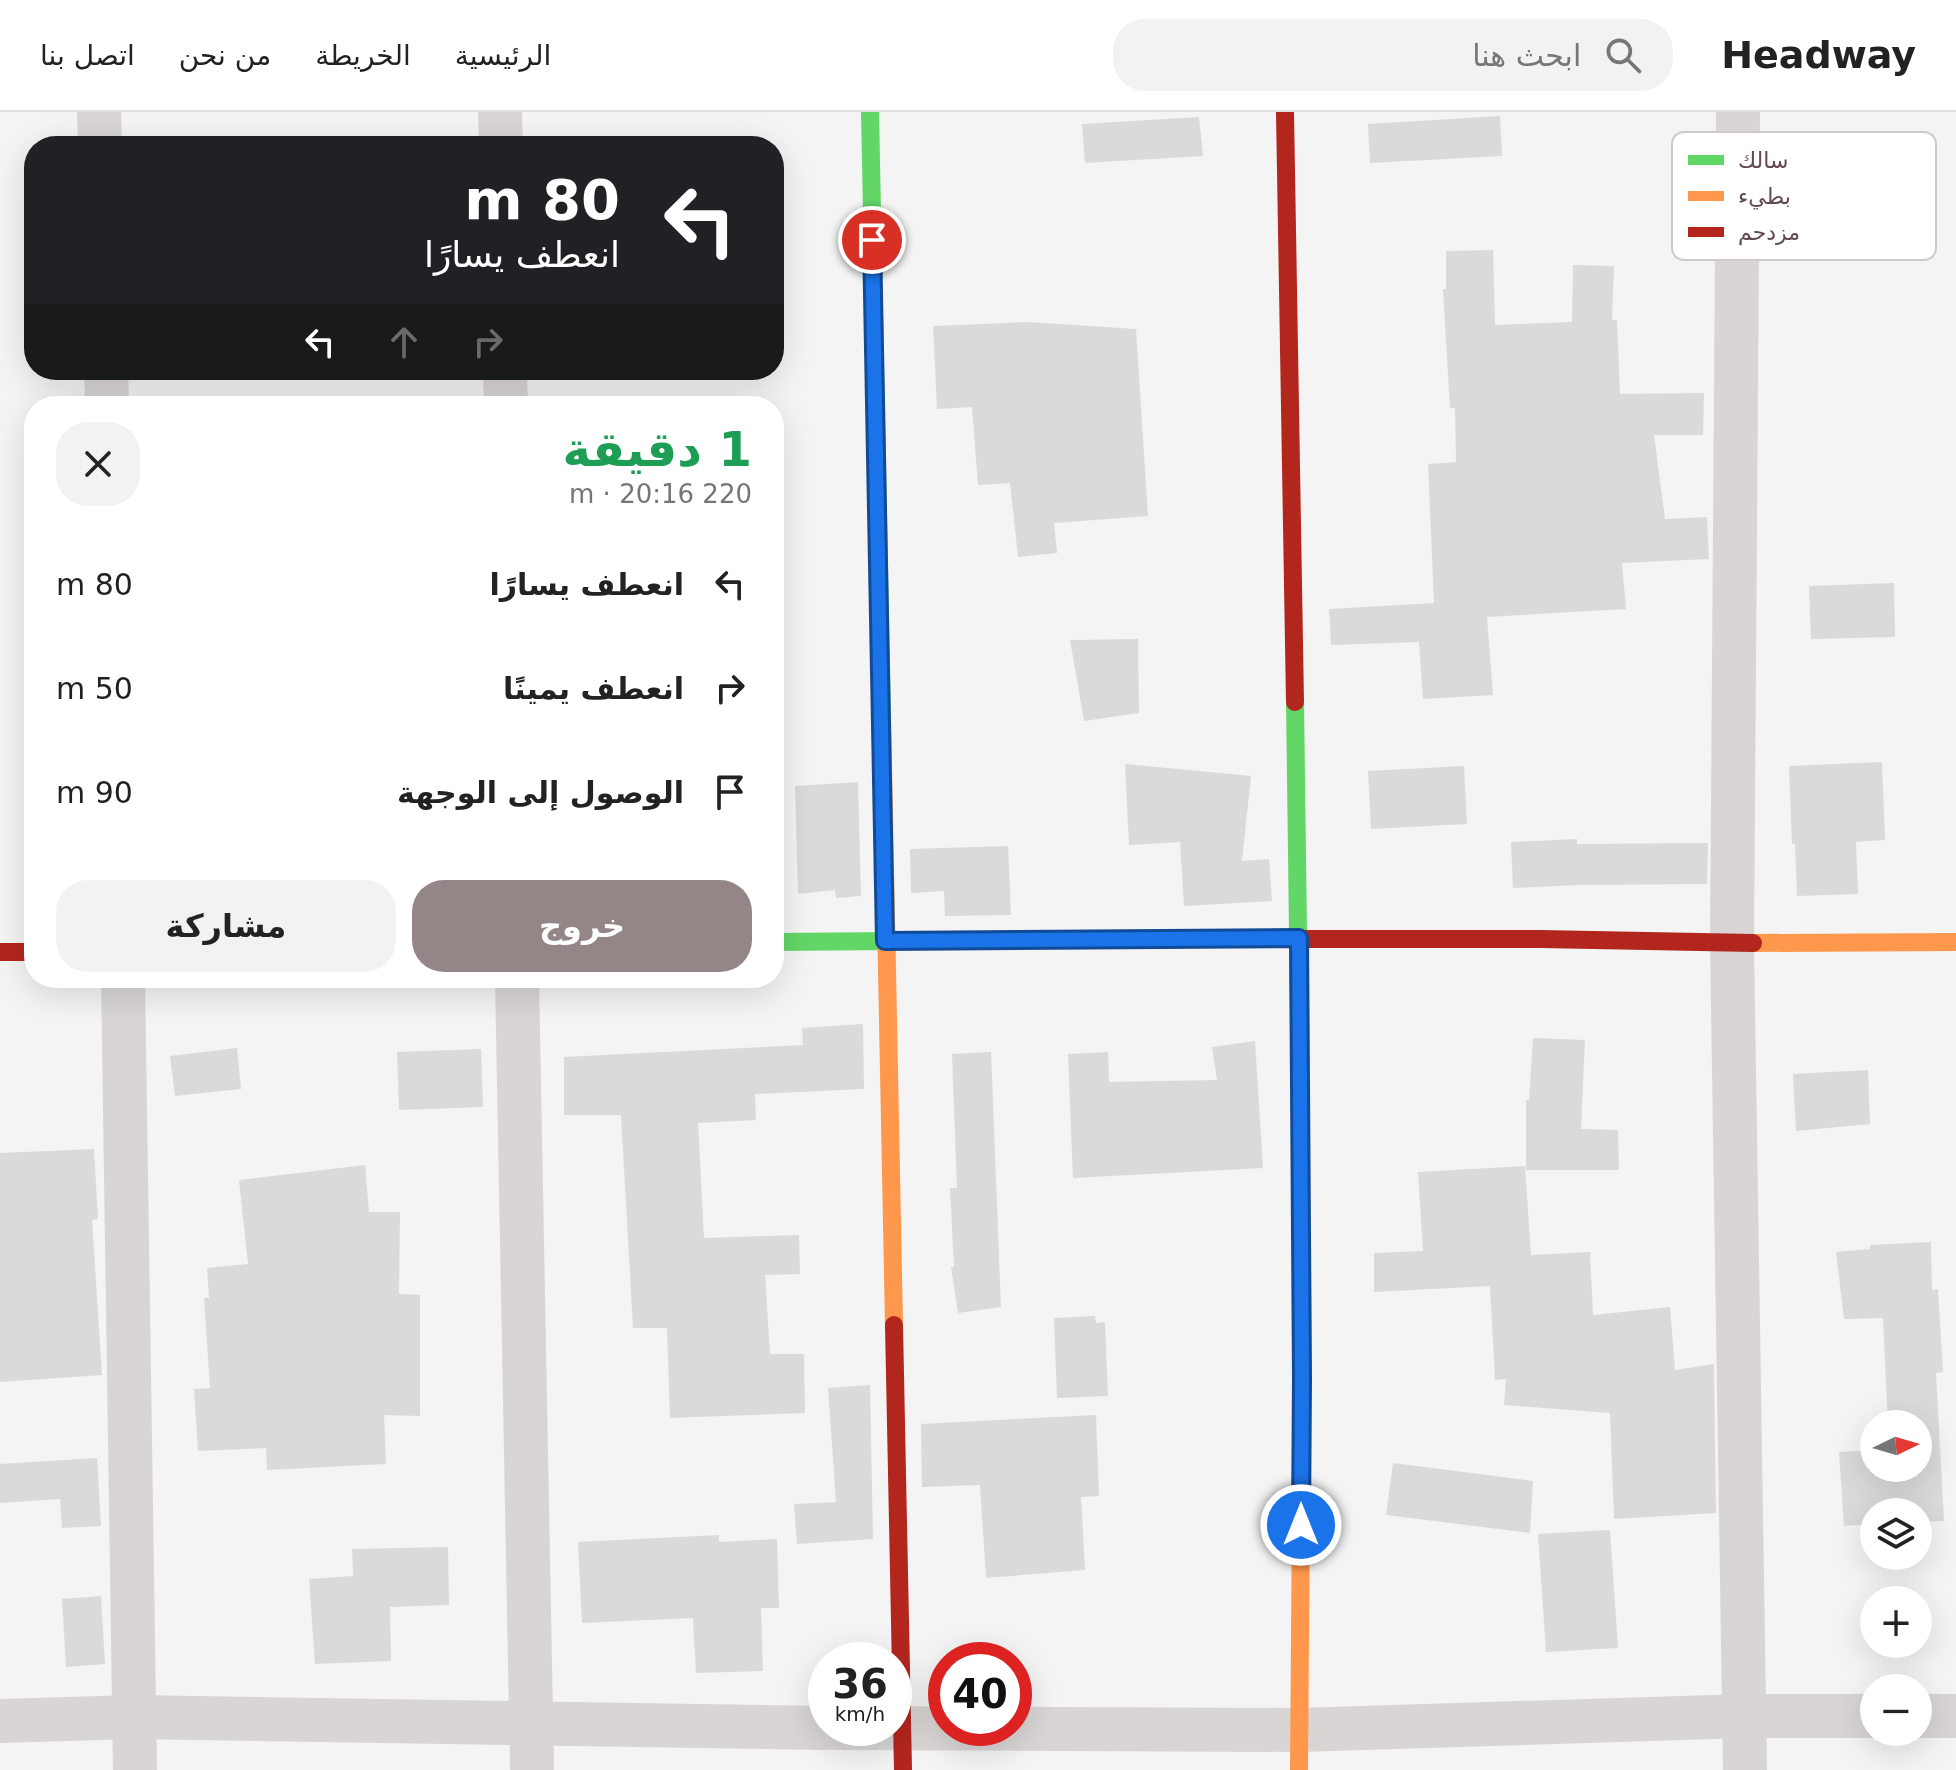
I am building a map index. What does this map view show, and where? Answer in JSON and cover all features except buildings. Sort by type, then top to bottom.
[{"type":"street","points":[[99,112],[100,136]]},
{"type":"street","points":[[500,112],[501,136]]},
{"type":"street","points":[[870,112],[903,1750],[1299,1750],[1745,1716],[1860,1716]]},
{"type":"street","points":[[1285,112],[1299,938],[1302,1393],[1299,1750]]},
{"type":"street","points":[[1738,112],[1738,132]]},
{"type":"street","points":[[1737,260],[1732,943],[1745,1770]]},
{"type":"street","points":[[784,942],[1299,938],[1956,942]]},
{"type":"street","points":[[0,952],[24,952]]},
{"type":"street","points":[[123,988],[135,1770]]},
{"type":"street","points":[[517,988],[532,1770]]},
{"type":"street","points":[[1932,1716],[1956,1716]]},
{"type":"street","points":[[0,1721],[134,1717],[808,1728]]},
{"type":"traffic: fast","points":[[870,112],[883,767]]},
{"type":"traffic: fast","points":[[1295,702],[1300,1083]]},
{"type":"traffic: fast","points":[[784,942],[1134,939]]},
{"type":"traffic: slow","points":[[883,767],[894,1325]]},
{"type":"traffic: slow","points":[[1753,943],[1956,942]]},
{"type":"traffic: slow","points":[[1299,1770],[1302,1378],[1300,1083]]},
{"type":"traffic: jam","points":[[1285,112],[1295,702]]},
{"type":"traffic: jam","points":[[1134,939],[1540,939],[1753,943]]},
{"type":"traffic: jam","points":[[0,952],[24,952]]},
{"type":"traffic: jam","points":[[894,1325],[903,1770]]},
{"type":"route","points":[[872,240],[885,941],[1299,938],[1301,1525]]}]
